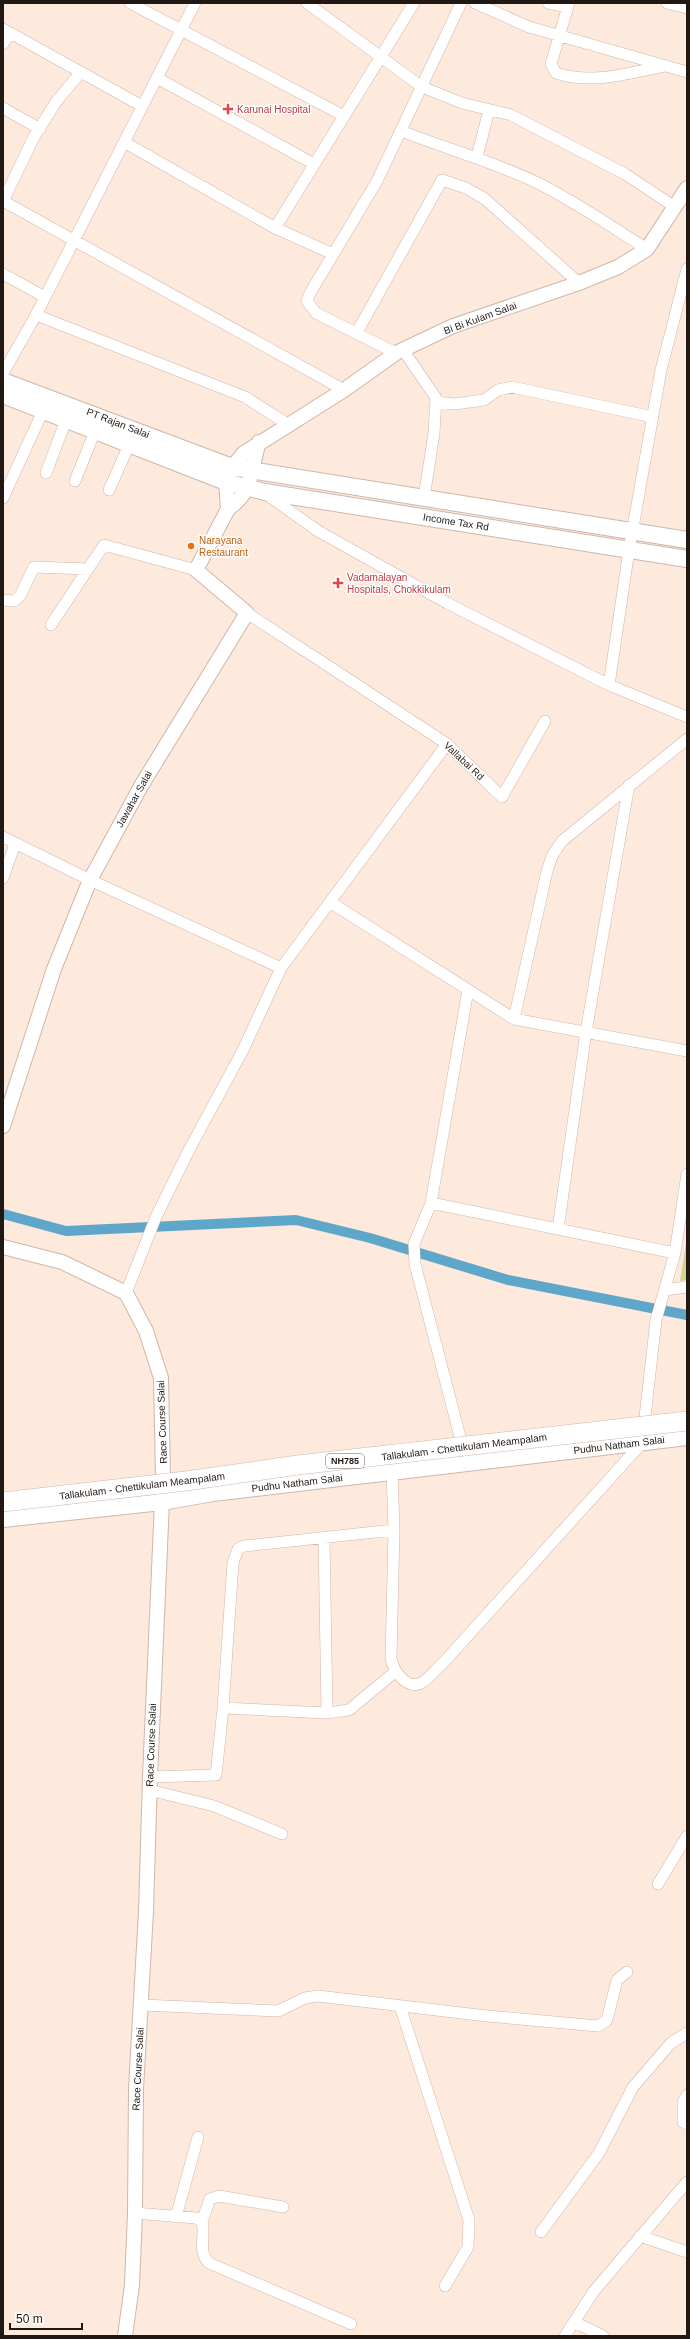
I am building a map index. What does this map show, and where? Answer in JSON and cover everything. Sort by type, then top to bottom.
[{"type":"highway","name":"Tallakulam - Chettikulam Meampalam","points":[[3,1502],[186,1481],[298,1465],[687,1421]]},
{"type":"highway","name":"Tallakulam - Chettikulam Meampalam","points":[[3,1512],[242,1485],[468,1455],[687,1432]]},
{"type":"main road","name":"PT Rajan Salai","points":[[3,381],[232,467]]},
{"type":"main road","name":"PT Rajan Salai","points":[[3,395],[226,482]]},
{"type":"main road","name":"Income Tax Rd","points":[[232,467],[687,540]]},
{"type":"main road","name":"Income Tax Rd","points":[[226,482],[265,492],[687,559]]},
{"type":"main road","points":[[3,1495],[163,1478],[405,1449],[462,1440],[687,1413]]},
{"type":"main road","name":"Pudhu Natham Salai","points":[[3,1519],[162,1502],[213,1493],[465,1462],[687,1437]]},
{"type":"street","points":[[130,3],[344,116]]},
{"type":"street","points":[[3,373],[36,315],[195,3]]},
{"type":"street","points":[[307,3],[380,58],[422,87],[462,103],[511,115],[562,143],[625,174],[675,206]]},
{"type":"street","points":[[424,498],[434,433],[436,398],[399,352],[316,313],[307,301],[333,254],[377,181],[461,3]]},
{"type":"street","points":[[475,3],[529,27],[558,34],[687,72]]},
{"type":"street","points":[[548,3],[568,5],[558,34],[551,64],[553,70],[563,75],[606,78],[667,66]]},
{"type":"street","points":[[667,3],[687,8]]},
{"type":"street","points":[[275,228],[413,4]]},
{"type":"street","points":[[3,44],[6,31],[142,106]]},
{"type":"street","points":[[81,72],[56,102],[40,129],[3,201],[344,390]]},
{"type":"street","points":[[157,78],[314,164]]},
{"type":"street","points":[[3,108],[40,129]]},
{"type":"street","points":[[477,157],[489,110]]},
{"type":"street","points":[[401,132],[450,150],[477,157],[540,184],[647,249]]},
{"type":"street","points":[[124,142],[275,228],[333,254]]},
{"type":"street","points":[[357,332],[442,180],[466,188],[485,199],[579,283]]},
{"type":"street","name":"Bi Bi Kulam Salai","points":[[226,482],[232,467],[244,453],[259,442],[344,390],[399,352],[453,326],[579,283],[618,267],[647,249],[687,188]]},
{"type":"street","points":[[609,685],[629,550],[652,417],[661,370],[687,268]]},
{"type":"street","points":[[3,274],[45,297]]},
{"type":"street","points":[[36,315],[245,397],[289,425]]},
{"type":"street","points":[[436,402],[455,404],[484,400],[498,390],[512,387],[652,417]]},
{"type":"street","points":[[3,498],[42,411]]},
{"type":"street","points":[[46,472],[66,420]]},
{"type":"street","points":[[75,481],[95,431]]},
{"type":"street","points":[[196,570],[228,509],[238,502],[248,488],[259,442]]},
{"type":"street","points":[[109,490],[129,445]]},
{"type":"street","points":[[226,482],[228,509]]},
{"type":"street","points":[[265,492],[318,531],[440,599],[609,685],[687,717]]},
{"type":"street","points":[[51,625],[104,545],[196,570],[247,613]]},
{"type":"street","points":[[3,600],[14,601],[20,596],[34,567],[88,569]]},
{"type":"street","name":"Vallabai Rd","points":[[247,613],[447,744],[502,797],[545,721]]},
{"type":"street","name":"Jawahar Salai","points":[[3,1126],[54,969],[90,880],[141,786],[247,613]]},
{"type":"street","points":[[514,1019],[547,871],[552,856],[562,841],[687,739]]},
{"type":"street","points":[[3,1247],[62,1262],[126,1293],[156,1217],[189,1150],[243,1050],[281,968],[447,744]]},
{"type":"street","points":[[558,1229],[586,1032],[629,785]]},
{"type":"street","points":[[3,836],[15,844],[90,880],[281,968]]},
{"type":"street","points":[[3,878],[15,844]]},
{"type":"street","points":[[330,902],[514,1019],[687,1051]]},
{"type":"street","points":[[465,1462],[462,1440],[414,1264],[414,1245],[431,1203],[468,990]]},
{"type":"street","points":[[392,1471],[394,1530],[391,1658],[395,1672],[410,1683],[423,1682],[444,1662],[642,1443],[646,1419],[656,1320],[674,1253],[687,1174]]},
{"type":"street","points":[[431,1203],[674,1253]]},
{"type":"street","points":[[664,1290],[687,1288]]},
{"type":"street","name":"Race Course Salai","points":[[126,1293],[146,1331],[161,1378],[163,1478],[142,2005],[136,2088],[135,2213],[128,2335]]},
{"type":"street","points":[[150,1783],[216,1775],[223,1708],[234,1555],[244,1546],[394,1530]]},
{"type":"street","points":[[324,1538],[327,1713]]},
{"type":"street","points":[[223,1708],[327,1713],[349,1710],[356,1706],[395,1672]]},
{"type":"street","points":[[150,1783],[214,1806],[282,1834]]},
{"type":"street","points":[[658,1884],[687,1836]]},
{"type":"street","points":[[142,2005],[278,2011],[306,1998],[318,1996],[580,2026],[598,2026],[606,2022],[617,1980],[627,1972]]},
{"type":"street","points":[[400,2006],[469,2220],[468,2247],[445,2286]]},
{"type":"street","points":[[541,2232],[599,2153],[633,2087],[672,2043],[687,2034]]},
{"type":"street","points":[[687,2095],[683,2102],[683,2122],[687,2124]]},
{"type":"street","points":[[176,2217],[198,2137]]},
{"type":"street","points":[[565,2336],[594,2291],[687,2182]]},
{"type":"street","points":[[283,2207],[219,2196],[210,2199],[202,2221],[204,2228],[202,2252],[204,2257],[209,2263],[351,2324]]},
{"type":"street","points":[[135,2213],[202,2221]]},
{"type":"street","points":[[640,2236],[687,2252]]},
{"type":"street","points":[[574,2322],[603,2336]]},
{"type":"green space","points":[[687,1238],[687,1280],[680,1281]]},
{"type":"waterway","points":[[3,1214],[66,1231],[296,1220],[370,1238],[508,1280],[687,1315]]},
{"type":"place","name":"Karunai Hospital","points":[[228,109]]},
{"type":"place","name":"Narayana Restaurant","points":[[191,546]]},
{"type":"place","name":"Vadamalayan Hospitals, Chokkikulam","points":[[338,583]]}]
